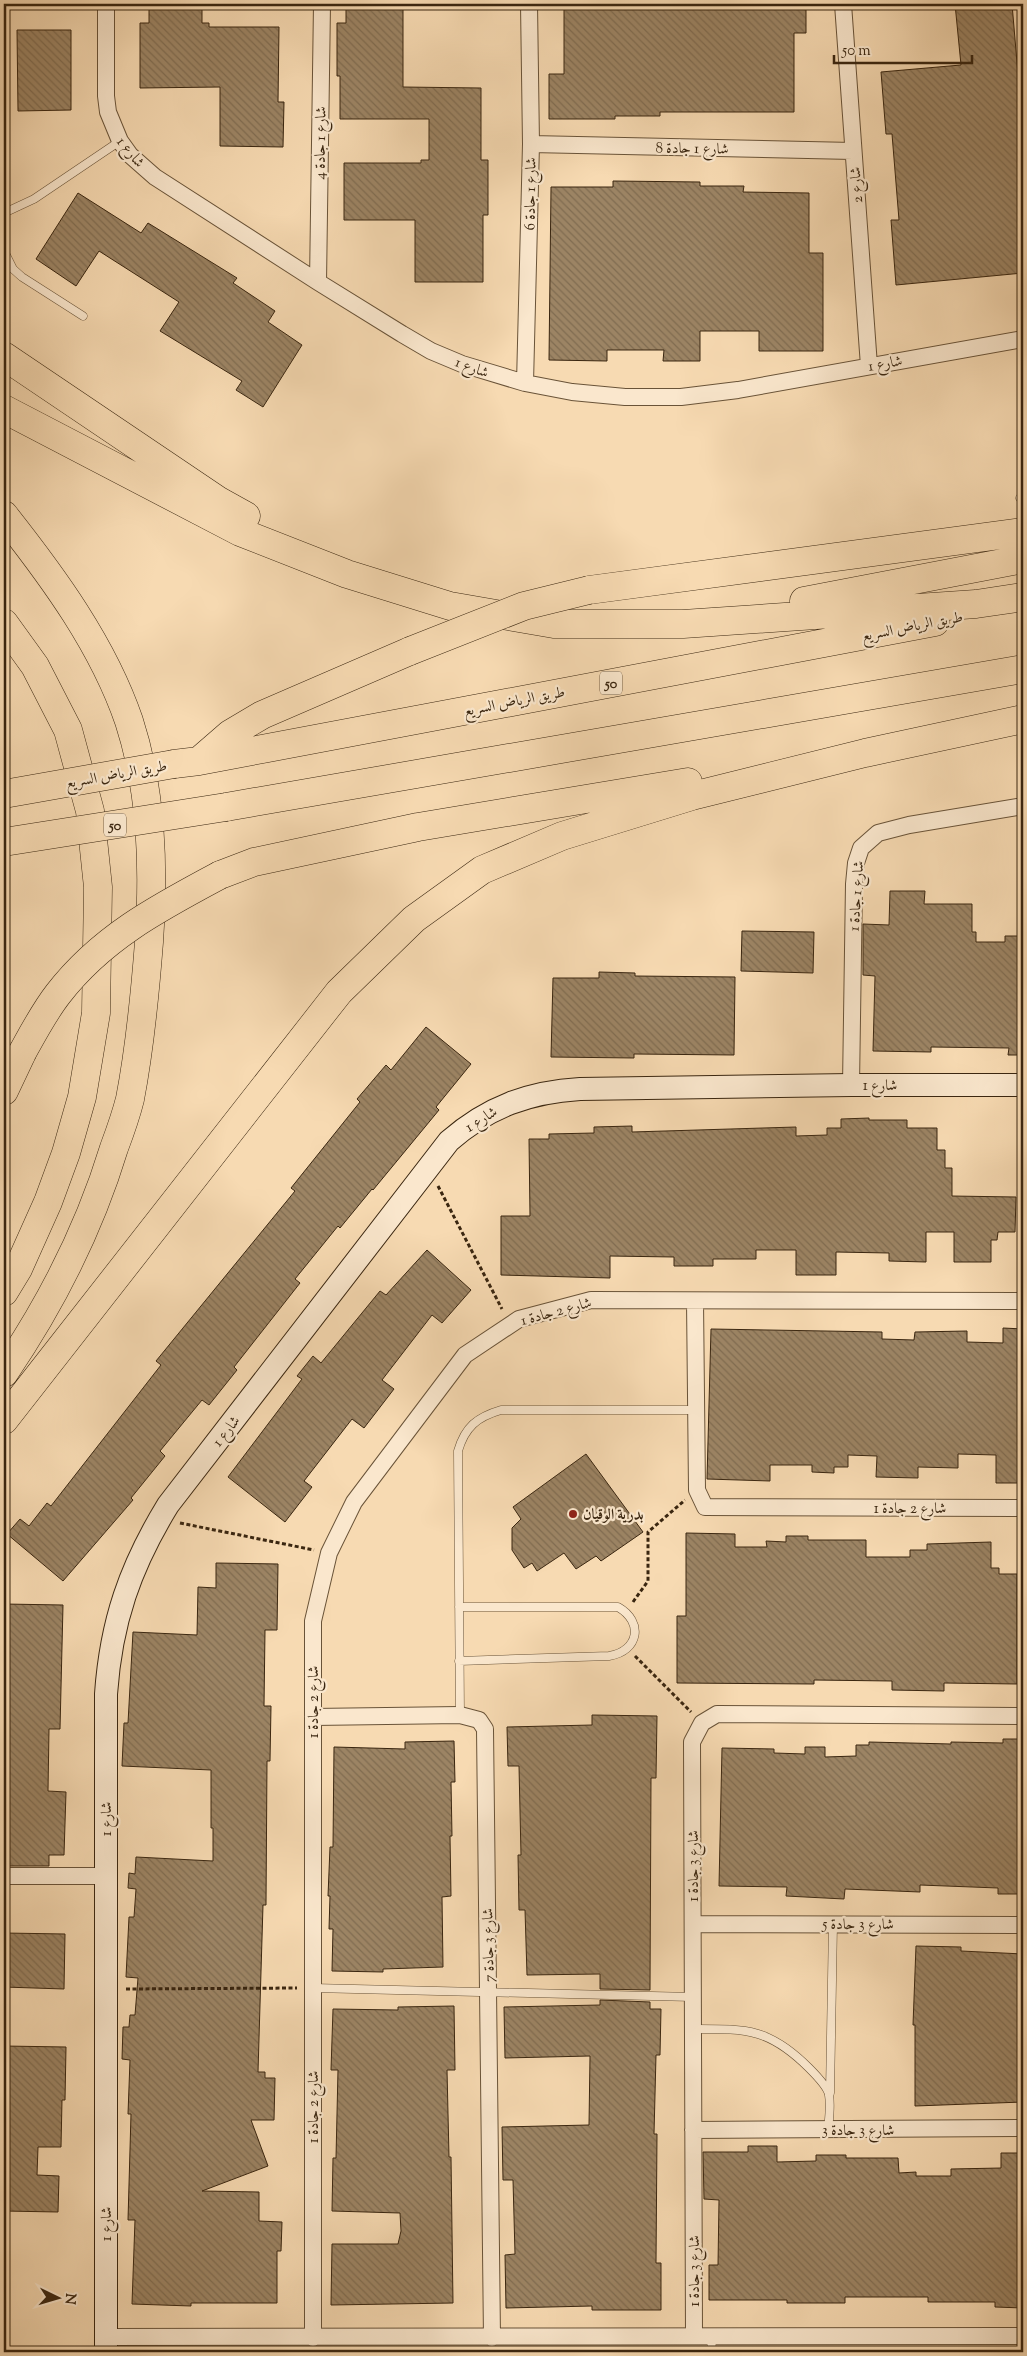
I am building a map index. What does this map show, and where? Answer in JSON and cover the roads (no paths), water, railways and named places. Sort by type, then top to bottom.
[{"type":"highway","points":[[4,356],[219,500],[348,574]]},
{"type":"highway","points":[[4,409],[240,532],[348,574],[450,606],[554,624],[682,624],[976,604],[1023,598]]},
{"type":"highway","points":[[4,515],[44,565],[94,642],[128,720],[147,790],[152,891],[145,1001],[129,1101],[100,1193],[60,1281],[4,1373]]},
{"type":"highway","points":[[187,762],[262,715],[524,606],[589,590],[1023,532]]},
{"type":"highway","points":[[682,624],[1023,559]]},
{"type":"highway","name":"طريق الرياض السريع","points":[[4,794],[187,762],[1023,605]]},
{"type":"highway","points":[[4,623],[35,666],[68,730],[90,811],[98,887],[96,1012],[82,1097],[66,1153],[48,1202],[18,1269],[4,1292]]},
{"type":"highway","name":"50","points":[[4,842],[226,807],[1023,669]]},
{"type":"highway","points":[[4,1420],[340,992],[414,919],[482,870],[562,836],[692,796],[865,753],[1023,719]]},
{"type":"highway","points":[[4,1091],[22,1053],[57,994],[105,944],[163,905],[220,876],[254,862],[418,827],[865,753]]},
{"type":"street","name":"شارع 1","points":[[106,4],[106,96],[113,127],[130,155],[156,177],[318,282],[431,351],[493,375],[525,383],[596,395],[682,397],[710,395],[1023,339]]},
{"type":"street","name":"شارع 1 جادة 4","points":[[318,282],[322,4]]},
{"type":"street","name":"شارع 1 جادة 6","points":[[525,383],[531,144],[530,4]]},
{"type":"street","name":"شارع 2","points":[[843,4],[869,366]]},
{"type":"street","name":"شارع 1 جادة 8","points":[[531,144],[853,151]]},
{"type":"street","name":"شارع 1 جادة 1","points":[[851,1085],[854,884],[856,863],[861,848],[878,833],[910,825],[1023,806]]},
{"type":"street","name":"شارع 1","points":[[106,2344],[106,1694],[112,1639],[127,1585],[138,1559],[160,1519],[449,1141],[478,1118],[514,1100],[536,1094],[580,1088],[1023,1085]]},
{"type":"street","name":"شارع 2 جادة 1","points":[[313,2338],[313,1621],[329,1553],[354,1502],[465,1355],[520,1319],[591,1300],[1023,1301]]},
{"type":"street","points":[[695,1301],[696,1410]]},
{"type":"street","name":"شارع 2 جادة 1","points":[[696,1410],[697,1490],[705,1507],[723,1509],[1023,1508]]},
{"type":"street","name":"شارع 3 جادة 1","points":[[694,2335],[692,1742],[702,1723],[717,1714],[1023,1716]]},
{"type":"street","name":"شارع 3 جادة 7","points":[[314,1717],[460,1715],[479,1720],[485,1730],[492,2338]]},
{"type":"street","points":[[4,1876],[106,1876]]},
{"type":"street","name":"شارع 3 جادة 5","points":[[693,1924],[1023,1925]]},
{"type":"street","name":"شارع 3 جادة 3","points":[[693,2130],[1023,2128]]},
{"type":"street","points":[[106,2344],[313,2338],[694,2335],[1023,2336]]},
{"type":"lane","points":[[4,213],[34,199],[120,141]]},
{"type":"lane","points":[[4,251],[13,269],[22,277],[83,316]]},
{"type":"lane","points":[[460,1715],[458,1451],[462,1437],[472,1423],[484,1415],[500,1410],[696,1410]]},
{"type":"lane","points":[[459,1607],[618,1607],[626,1612],[632,1620],[635,1630],[633,1640],[628,1649],[619,1654],[609,1656],[459,1661]]},
{"type":"lane","points":[[828,2130],[833,1924]]},
{"type":"lane","points":[[313,1988],[693,1997]]},
{"type":"lane","points":[[693,2029],[743,2029],[776,2040],[807,2065],[830,2093]]},
{"type":"lane","points":[[711,2335],[712,2352]]},
{"type":"place","name":"بدرية الوقيان","points":[[573,1514]]}]
